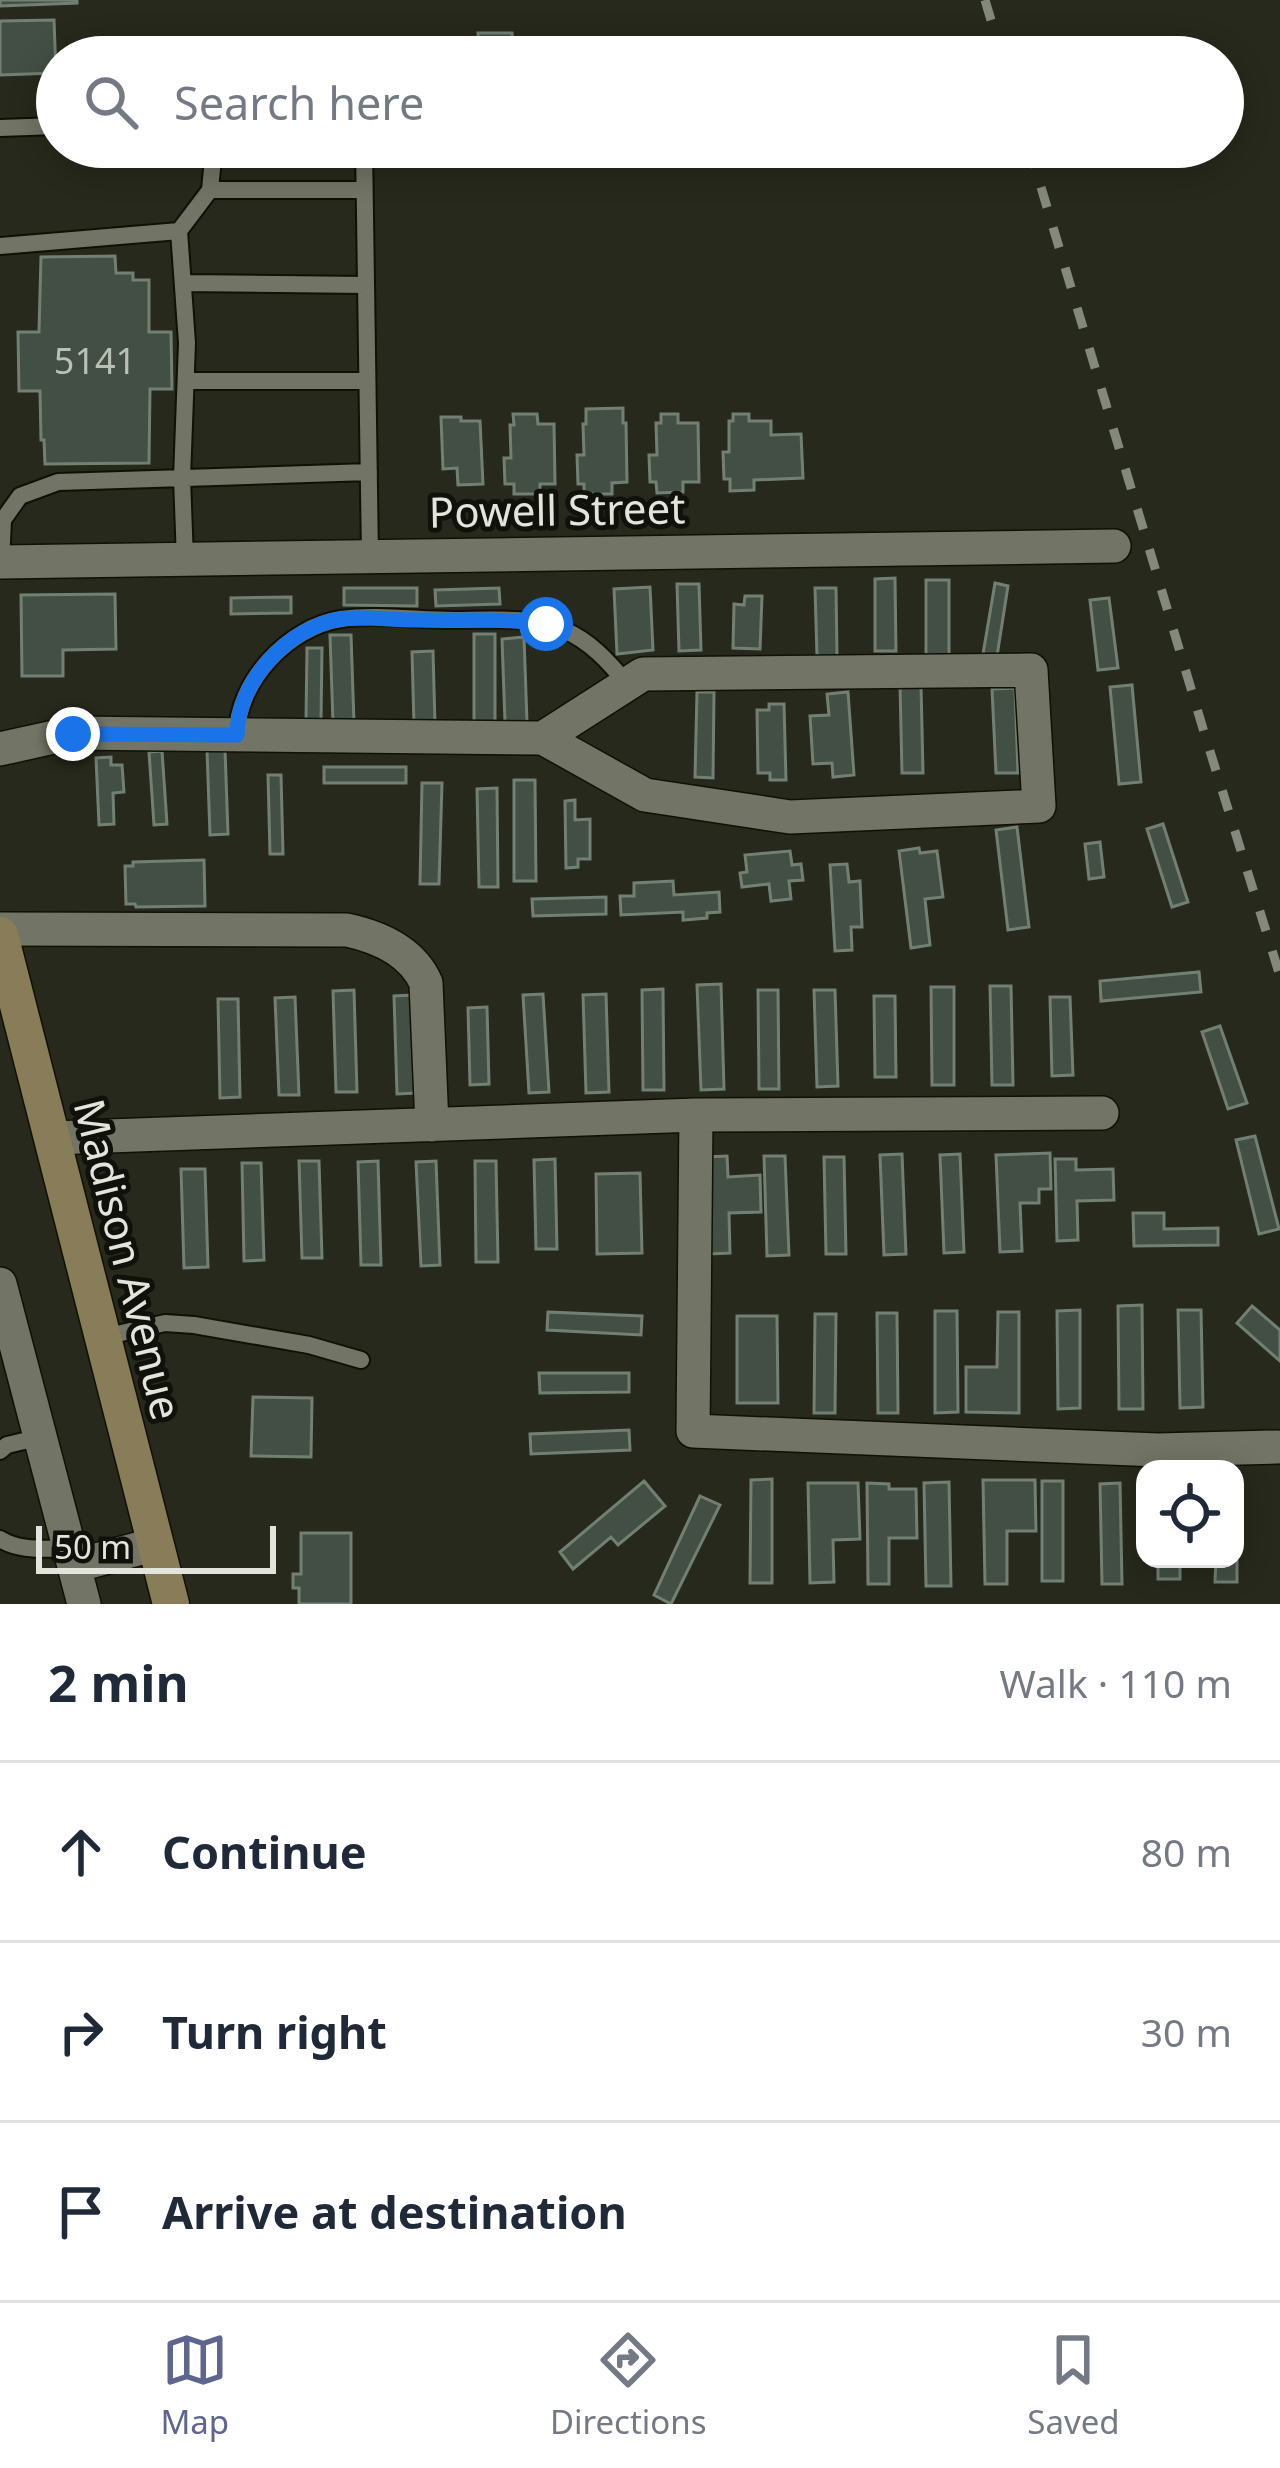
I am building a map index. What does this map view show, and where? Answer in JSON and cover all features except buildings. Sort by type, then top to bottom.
[{"type":"main road","name":"Madison Avenue","points":[[0,932],[171,1604]]},
{"type":"street","name":"Powell Street","points":[[1,562],[1114,546]]},
{"type":"street","points":[[0,749],[73,734],[543,738],[645,795],[790,817],[1040,806],[1031,670],[643,674],[543,738]]},
{"type":"street","points":[[0,932],[347,930],[368,934],[407,957],[426,983],[432,1125]]},
{"type":"street","points":[[52,1138],[696,1115],[1102,1113]]},
{"type":"street","points":[[696,1115],[693,1431],[1158,1450],[1277,1447]]},
{"type":"street","points":[[1,1290],[84,1604]]},
{"type":"street","points":[[72,1557],[156,1544]]},
{"type":"lane","points":[[0,128],[36,127]]},
{"type":"lane","points":[[185,560],[182,478],[187,343],[179,231],[210,190],[212,168]]},
{"type":"lane","points":[[364,168],[370,557]]},
{"type":"lane","points":[[210,190],[364,190]]},
{"type":"lane","points":[[0,246],[179,231]]},
{"type":"lane","points":[[183,283],[366,285]]},
{"type":"lane","points":[[185,381],[367,381]]},
{"type":"lane","points":[[1,562],[3,520],[20,496],[58,482],[369,472]]},
{"type":"lane","points":[[237,735],[241,704],[264,667],[309,630],[340,620],[546,624],[586,642],[627,684]]},
{"type":"lane","points":[[103,1337],[165,1323],[194,1325],[309,1345],[361,1360]]},
{"type":"lane","points":[[0,1450],[40,1437]]},
{"type":"lane","points":[[0,1538],[10,1545],[72,1557]]},
{"type":"railway","points":[[985,0],[996,36]]},
{"type":"railway","points":[[1035,168],[1280,976]]},
{"type":"route","points":[[73,734],[237,735],[241,704],[264,667],[309,630],[340,620],[546,624]]}]
